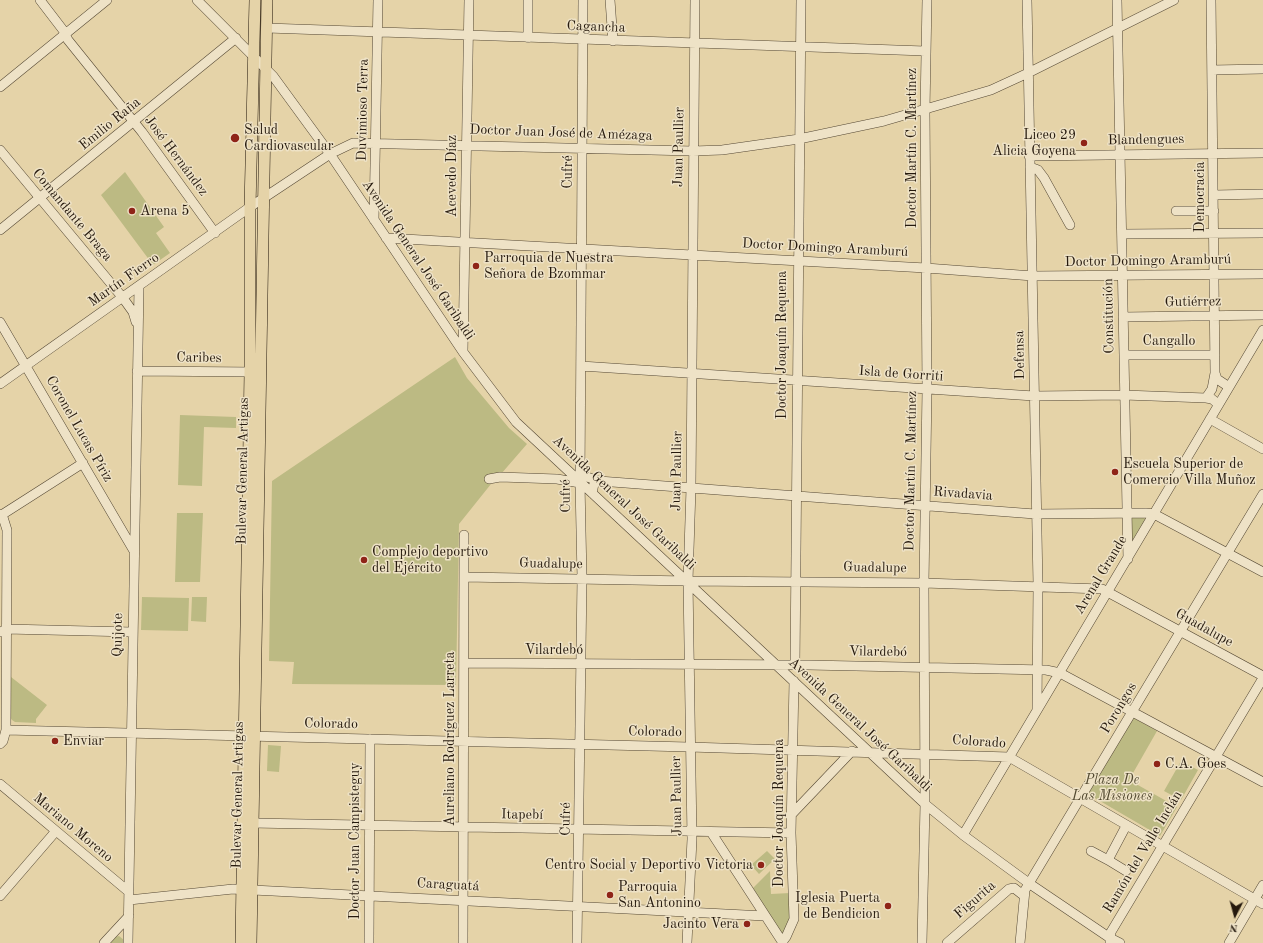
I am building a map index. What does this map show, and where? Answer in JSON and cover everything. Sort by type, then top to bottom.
[{"type":"main road","name":"Bulevar General Artigas","points":[[255,0],[250,207],[255,372]]},
{"type":"main road","points":[[260,0],[260,53],[267,69]]},
{"type":"main road","name":"Bulevar General Artigas","points":[[251,943],[247,889],[255,372],[264,198],[267,0]]},
{"type":"main road","points":[[254,56],[260,70],[260,100],[265,109]]},
{"type":"main road","points":[[251,149],[257,163],[257,193],[264,198]]},
{"type":"main road","name":"Bulevar General Artigas","points":[[241,943],[252,824],[249,736]]},
{"type":"street","name":"José Hernández","points":[[40,0],[134,123],[215,233]]},
{"type":"street","points":[[0,88],[107,0]]},
{"type":"street","name":"Avenida General José Garibaldi","points":[[197,0],[267,69],[330,154],[463,352],[516,422],[688,581],[776,666],[794,681],[925,804],[1030,884],[1110,940],[1120,943]]},
{"type":"street","name":"Duvimioso Terra","points":[[374,220],[377,142],[378,0]]},
{"type":"street","name":"Acevedo Díaz","points":[[463,352],[469,0]]},
{"type":"street","points":[[528,0],[528,38]]},
{"type":"street","name":"Cufré","points":[[577,943],[579,906],[582,578],[580,470],[583,0]]},
{"type":"street","points":[[610,0],[613,41]]},
{"type":"street","name":"Juan Paullier","points":[[688,943],[692,832],[689,747],[690,665],[688,581],[691,488],[695,0]]},
{"type":"street","name":"Doctor Joaquín Requena","points":[[794,665],[797,261],[801,0]]},
{"type":"street","name":"Doctor Martín C. Martínez","points":[[922,943],[925,804],[924,583],[927,390],[925,51],[927,0]]},
{"type":"street","name":"Defensa","points":[[1027,0],[1029,156],[1033,276],[1035,514],[1038,585],[1037,710]]},
{"type":"street","name":"Constitución","points":[[1117,0],[1128,559]]},
{"type":"street","name":"Doctor Juan José de Amézaga","points":[[264,198],[330,154],[353,143],[377,142],[466,144],[693,151],[722,150],[799,138],[884,121],[991,90],[1174,0]]},
{"type":"street","name":"Democracia","points":[[1206,398],[1212,389],[1215,373],[1214,154],[1211,0]]},
{"type":"street","name":"Cagancha","points":[[267,28],[925,51]]},
{"type":"street","name":"Emilio Raña","points":[[0,230],[134,123],[236,38]]},
{"type":"street","points":[[1212,70],[1263,69]]},
{"type":"street","points":[[252,124],[264,124]]},
{"type":"street","name":"Comandante Braga","points":[[0,150],[123,298]]},
{"type":"street","name":"Blandengues","points":[[1029,156],[1263,153]]},
{"type":"street","points":[[1030,167],[1038,170],[1044,178],[1070,225]]},
{"type":"street","points":[[1214,195],[1263,194]]},
{"type":"street","name":"Martín Fierro","points":[[0,384],[264,198]]},
{"type":"street","points":[[1176,211],[1214,211]]},
{"type":"street","points":[[1122,234],[1263,233]]},
{"type":"street","name":"Doctor Domingo Aramburú","points":[[386,238],[692,254],[1033,276],[1263,274]]},
{"type":"street","name":"Quijote","points":[[128,943],[137,327],[139,286]]},
{"type":"street","name":"Quijote","points":[[123,298],[133,312],[137,327]]},
{"type":"street","name":"Gutiérrez","points":[[1123,317],[1263,315]]},
{"type":"street","name":"Coronel Lucas Píriz","points":[[0,322],[134,551]]},
{"type":"street","name":"Arenal Grande","points":[[963,834],[1128,559],[1218,404],[1260,340],[1263,330]]},
{"type":"street","name":"Cangallo","points":[[1124,355],[1215,356]]},
{"type":"street","name":"Isla de Gorriti","points":[[581,366],[692,373],[796,382],[1034,396],[1124,395],[1206,398],[1212,399],[1218,404]]},
{"type":"street","name":"Caribes","points":[[137,371],[255,372]]},
{"type":"street","points":[[1215,373],[1217,379],[1229,387]]},
{"type":"street","points":[[1210,419],[1263,448]]},
{"type":"street","points":[[0,744],[3,741],[6,730],[3,631],[8,530],[1,515],[83,463]]},
{"type":"street","points":[[557,479],[563,466]]},
{"type":"street","name":"Rivadavia","points":[[580,470],[587,477],[599,481],[1035,514],[1127,512],[1154,514],[1263,572]]},
{"type":"street","points":[[489,479],[500,477],[557,479],[580,482]]},
{"type":"street","points":[[592,493],[594,484],[599,481]]},
{"type":"street","name":"Porongos","points":[[1020,943],[1024,895],[1263,494]]},
{"type":"street","name":"Aureliano Rodríguez Larreta","points":[[463,943],[464,535]]},
{"type":"street","name":"Guadalupe","points":[[464,577],[1038,585],[1102,589],[1263,677]]},
{"type":"street","points":[[3,631],[132,632]]},
{"type":"street","name":"Vilardebó","points":[[464,663],[925,667],[1038,670],[1060,673],[1263,782]]},
{"type":"street","name":"Ramón del Valle Inclán","points":[[1110,940],[1111,932],[1163,848],[1263,677]]},
{"type":"street","name":"Doctor Joaquín Requena","points":[[782,942],[786,937],[794,919],[791,815],[794,681]]},
{"type":"street","name":"Colorado","points":[[6,730],[852,751],[1009,757],[1080,800],[1263,904]]},
{"type":"street","name":"Doctor Juan Campisteguy","points":[[369,943],[370,739]]},
{"type":"street","points":[[791,815],[852,751]]},
{"type":"street","name":"Mariano Moreno","points":[[0,784],[56,831],[129,896]]},
{"type":"street","name":"Itapebí","points":[[252,824],[791,833]]},
{"type":"street","points":[[1108,860],[1126,826]]},
{"type":"street","points":[[0,896],[56,831]]},
{"type":"street","points":[[711,832],[782,942]]},
{"type":"street","points":[[1091,851],[1126,871]]},
{"type":"street","points":[[1229,943],[1263,885]]},
{"type":"street","name":"Figurita","points":[[947,943],[1009,889],[1014,888],[1024,895]]},
{"type":"street","name":"Caraguatá","points":[[129,896],[247,889],[765,916]]},
{"type":"street","points":[[104,943],[129,916]]},
{"type":"green space","name":"Arena 5","points":[[125,172],[164,227],[156,233],[170,253],[153,265],[101,195]]},
{"type":"green space","name":"Complejo deportivo del Ejército","points":[[455,357],[467,378],[509,428],[527,444],[501,474],[486,476],[487,483],[491,484],[459,524],[456,685],[292,684],[294,662],[269,661],[272,481]]},
{"type":"green space","points":[[180,415],[236,417],[236,428],[204,427],[202,486],[178,485]]},
{"type":"green space","points":[[177,513],[203,513],[200,582],[175,582]]},
{"type":"green space","points":[[1132,516],[1144,516],[1145,520],[1133,539],[1131,539],[1130,520]]},
{"type":"green space","points":[[142,597],[189,598],[188,631],[141,630]]},
{"type":"green space","points":[[192,597],[207,597],[206,622],[191,621]]},
{"type":"green space","points":[[11,677],[47,705],[36,719],[36,723],[15,722],[9,716]]},
{"type":"green space","name":"Plaza De Las Misiones","points":[[1132,717],[1157,731],[1129,780],[1177,807],[1160,836],[1088,794]]},
{"type":"green space","points":[[268,745],[281,746],[279,772],[267,771]]},
{"type":"green space","name":"Plaza De Las Misiones","points":[[1181,761],[1198,770],[1181,800],[1164,791]]},
{"type":"green space","points":[[767,851],[775,859],[759,874],[751,865]]},
{"type":"green space","points":[[770,871],[771,894],[790,893],[791,917],[784,933],[780,933],[753,888]]},
{"type":"green space","points":[[119,936],[124,940],[124,943],[109,943],[114,937]]},
{"type":"place","name":"Salud Cardiovascular","points":[[235,138]]},
{"type":"place","name":"Liceo 29 Alicia Goyena","points":[[1084,143]]},
{"type":"place","name":"Arena 5","points":[[132,211]]},
{"type":"place","name":"Parroquia de Nuestra Señora de Bzommar","points":[[476,266]]},
{"type":"place","name":"Escuela Superior de Comercio Villa Muñoz","points":[[1115,472]]},
{"type":"place","name":"Complejo deportivo del Ejército","points":[[364,560]]},
{"type":"place","name":"Enviar","points":[[55,741]]},
{"type":"place","name":"C.A. Goes","points":[[1157,764]]},
{"type":"place","name":"Centro Social y Deportivo Victoria","points":[[761,865]]},
{"type":"place","name":"Parroquia San Antonino","points":[[610,895]]},
{"type":"place","name":"Iglesia Puerta de Bendicion","points":[[888,906]]},
{"type":"place","name":"Jacinto Vera","points":[[747,924]]}]
